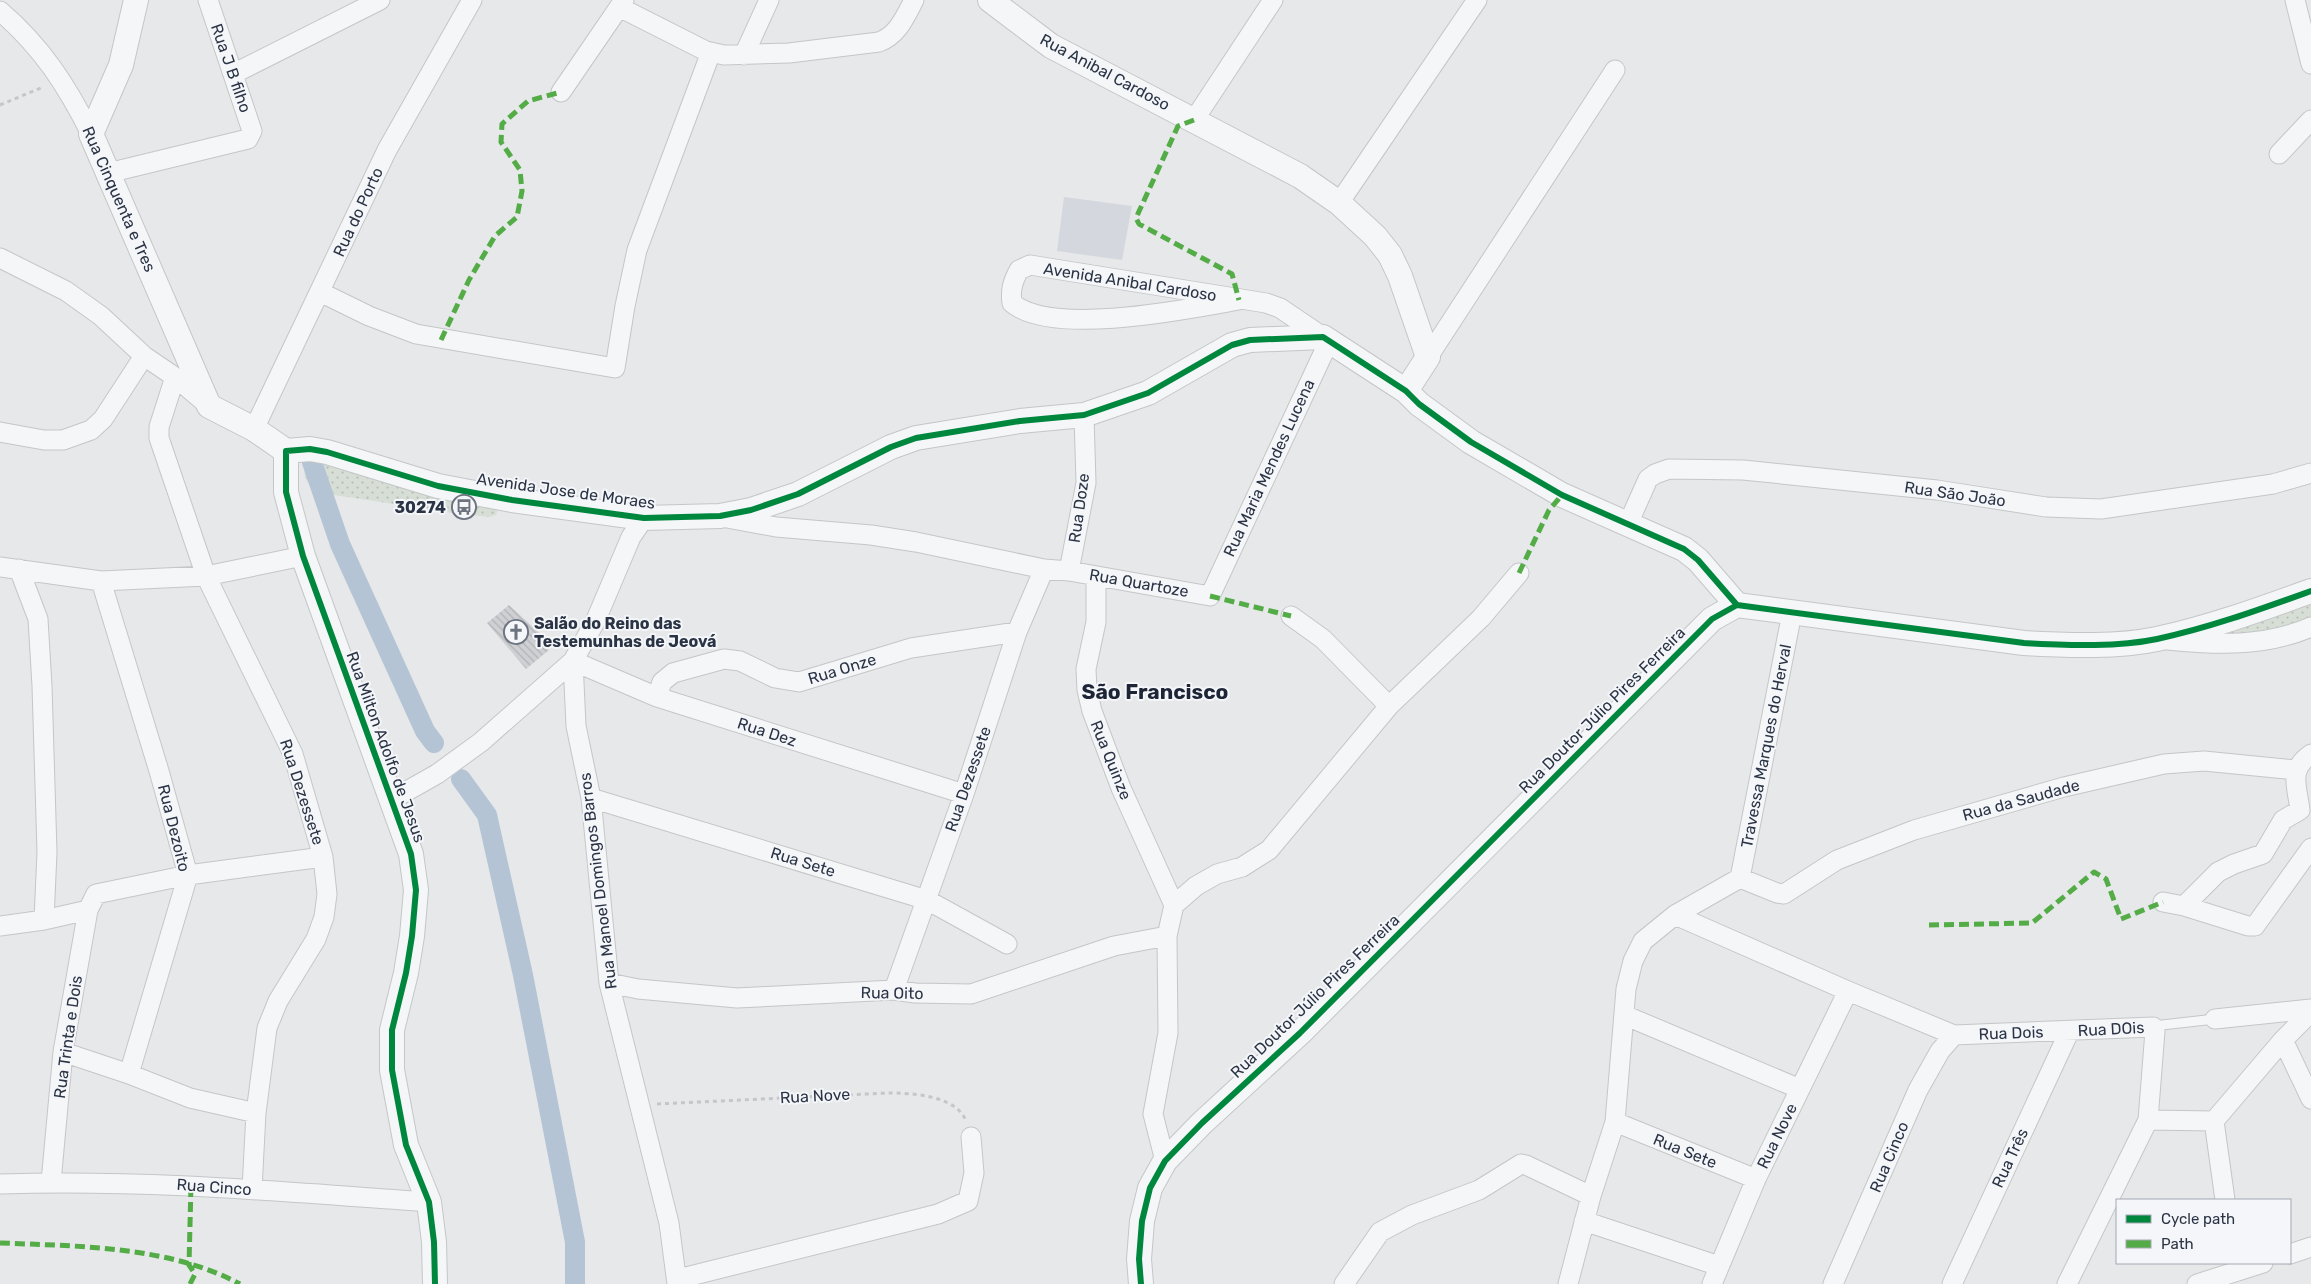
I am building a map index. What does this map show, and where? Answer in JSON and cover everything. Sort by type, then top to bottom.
[{"type":"street","points":[[91,134],[121,65],[136,0]]},
{"type":"street","name":"Rua J B filho","points":[[108,173],[248,138],[251,135],[252,131],[208,0]]},
{"type":"street","points":[[233,74],[380,0]]},
{"type":"street","name":"Rua do Porto","points":[[254,429],[387,150],[472,0]]},
{"type":"street","points":[[744,55],[769,0]]},
{"type":"street","points":[[561,92],[622,4],[711,52],[724,55],[744,55],[789,53],[880,42],[889,38],[896,31],[914,0]]},
{"type":"street","name":"Rua Anibal Cardoso","points":[[990,0],[1051,46],[1300,176],[1339,203],[1375,236],[1390,255],[1400,276],[1428,357]]},
{"type":"street","points":[[1194,120],[1273,0]]},
{"type":"street","points":[[1339,203],[1477,0]]},
{"type":"street","points":[[2295,0],[2311,64]]},
{"type":"street","name":"Rua Cinquenta e Tres","points":[[0,11],[30,40],[69,91],[91,134],[209,406]]},
{"type":"street","points":[[320,292],[369,316],[416,334],[615,368],[625,306],[637,250],[711,52]]},
{"type":"street","points":[[1406,391],[1615,70]]},
{"type":"street","points":[[2279,154],[2311,120]]},
{"type":"street","points":[[0,258],[66,291],[101,316],[144,356],[175,377],[209,406],[254,429],[286,450]]},
{"type":"street","name":"Avenida Anibal Cardoso","points":[[1239,300],[1136,318],[1053,318],[1019,309],[1012,303],[1010,293],[1013,281],[1019,270],[1030,265],[1266,303],[1280,308],[1326,339]]},
{"type":"street","points":[[1326,339],[1406,391],[1419,404],[1471,442],[1562,495],[1684,549],[1698,560],[1737,605],[2024,644],[2123,643],[2157,639],[2311,591]]},
{"type":"street","name":"Avenida Jose de Moraes","points":[[286,450],[310,449],[366,462],[438,486],[512,500],[644,518],[720,516],[751,510],[798,494],[891,447],[916,438],[1020,421],[1084,415],[1148,393],[1232,345],[1250,340],[1326,339]]},
{"type":"street","name":"Rua Maria Mendes Lucena","points":[[1210,596],[1326,339]]},
{"type":"street","points":[[0,432],[44,440],[63,440],[91,430],[103,419],[144,356]]},
{"type":"street","name":"Rua Dezessete","points":[[175,377],[159,428],[159,438],[206,576],[293,754],[323,856],[327,894],[324,917],[316,939],[272,1014],[267,1028],[256,1113],[252,1190]]},
{"type":"street","name":"Rua Doze","points":[[1069,570],[1086,483],[1084,415]]},
{"type":"street","name":"Rua Milton Adolfo de Jesus","points":[[286,450],[286,492],[303,556],[411,854],[416,890],[412,936],[406,973],[392,1030],[392,1070],[406,1145],[429,1202],[434,1242],[435,1284]]},
{"type":"street","name":"Rua São João","points":[[1628,524],[1648,479],[1668,469],[1743,470],[1937,490],[2046,507],[2075,509],[2101,508],[2273,484],[2311,473]]},
{"type":"street","name":"Rua Quartoze","points":[[720,516],[776,527],[871,535],[916,542],[1044,569],[1069,570],[1210,596]]},
{"type":"street","points":[[391,800],[437,774],[481,742],[573,661],[595,622],[631,537],[644,518]]},
{"type":"street","points":[[9,568],[101,581],[206,576],[303,556]]},
{"type":"street","points":[[9,568],[38,619],[47,852],[44,920]]},
{"type":"street","name":"Rua Dezessete","points":[[894,990],[964,794],[1016,632],[1044,569]]},
{"type":"street","points":[[1165,1161],[1153,1119],[1168,1033],[1167,936],[1174,905],[1196,886],[1217,874],[1242,867],[1270,850],[1389,706],[1482,618],[1519,573]]},
{"type":"street","name":"Rua Quinze","points":[[1096,576],[1096,622],[1086,669],[1087,690],[1092,711],[1121,788],[1174,905]]},
{"type":"street","name":"Rua Dezoito","points":[[101,581],[159,771],[188,875],[129,1074]]},
{"type":"street","name":"Rua Doutor Júlio Pires Ferreira","points":[[1141,1284],[1139,1259],[1142,1222],[1150,1188],[1165,1161],[1202,1123],[1300,1033],[1712,619],[1737,605]]},
{"type":"street","name":"Travessa Marques do Herval","points":[[1740,878],[1792,613]]},
{"type":"street","points":[[1291,616],[1323,639],[1389,706]]},
{"type":"street","points":[[2157,639],[2213,645],[2237,644],[2281,638],[2311,627]]},
{"type":"street","name":"Rua Onze","points":[[656,697],[662,682],[673,672],[724,659],[740,661],[775,678],[799,682],[911,648],[1016,632]]},
{"type":"street","name":"Rua Dez","points":[[573,661],[656,697],[964,794]]},
{"type":"street","name":"Rua Manoel Domingos Barros","points":[[573,661],[576,726],[591,798],[608,983],[669,1223],[678,1281]]},
{"type":"street","points":[[2184,906],[2218,872],[2263,854],[2283,820],[2306,814],[2296,770],[2299,762],[2311,754]]},
{"type":"street","name":"Rua da Saudade","points":[[1740,878],[1777,894],[1784,894],[1837,860],[1914,830],[2064,787],[2164,764],[2204,761],[2296,770]]},
{"type":"street","name":"Rua Sete","points":[[591,798],[927,900],[1007,944]]},
{"type":"street","points":[[2163,902],[2184,906],[2248,926],[2255,926],[2311,848]]},
{"type":"street","points":[[0,926],[44,920],[92,902],[188,875],[323,856]]},
{"type":"street","points":[[1568,1284],[1591,1196],[1615,1122],[1626,989],[1633,961],[1643,941],[1675,915],[1740,878]]},
{"type":"street","name":"Rua Trinta e Dois","points":[[51,1182],[63,1052],[92,902]]},
{"type":"street","points":[[1675,915],[1954,1035]]},
{"type":"street","name":"Rua Oito","points":[[608,983],[638,989],[737,998],[894,990],[915,993],[971,994],[1114,946],[1167,936]]},
{"type":"street","name":"Rua Nove","points":[[1712,1284],[1756,1179],[1848,991]]},
{"type":"street","points":[[2214,1019],[2311,1010]]},
{"type":"street","points":[[2225,1199],[2214,1121],[2311,1010]]},
{"type":"street","points":[[1624,1015],[1800,1089]]},
{"type":"street","points":[[2067,1284],[2148,1120],[2155,1031],[2152,1026]]},
{"type":"street","name":"Rua DOis","points":[[2069,1032],[2152,1026]]},
{"type":"street","name":"Rua Dois","points":[[1954,1035],[2069,1032]]},
{"type":"street","name":"Rua Três","points":[[1952,1284],[2069,1032]]},
{"type":"street","name":"Rua Cinco","points":[[1834,1284],[1918,1090],[1940,1051],[1954,1035]]},
{"type":"street","points":[[2283,1040],[2311,1099]]},
{"type":"street","points":[[63,1052],[129,1074],[190,1098],[256,1113]]},
{"type":"street","points":[[2148,1120],[2214,1121]]},
{"type":"street","name":"Rua Sete","points":[[1615,1122],[1756,1179]]},
{"type":"street","points":[[678,1281],[938,1214],[961,1205],[968,1201],[974,1174],[970,1137]]},
{"type":"street","points":[[1344,1284],[1380,1232],[1412,1215],[1479,1190],[1521,1164],[1591,1196]]},
{"type":"street","name":"Rua Cinco","points":[[0,1184],[51,1182],[191,1185],[429,1202]]},
{"type":"street","points":[[1584,1221],[1719,1266]]},
{"type":"street","points":[[2291,1254],[2311,1247]]},
{"type":"street","points":[[2197,1284],[2260,1264]]},
{"type":"lane","points":[[2152,1026],[2214,1019]]},
{"type":"path","points":[[0,105],[60,79]]},
{"type":"shaded area","points":[[1064,197],[1132,206],[1122,260],[1057,251]]},
{"type":"shaded area","points":[[314,457],[498,508],[496,515],[489,517],[454,513],[314,492],[305,478],[304,468]]},
{"type":"shaded area","points":[[2311,598],[2311,630],[2279,644],[2125,653]]},
{"type":"building","name":"Salão do Reino das Testemunhas de Jeová","points":[[509,605],[547,640],[544,645],[549,650],[526,669],[487,623]]},
{"type":"waterway","points":[[312,462],[340,544],[425,731],[434,743]]},
{"type":"waterway","points":[[461,779],[487,815],[523,975],[575,1242],[575,1284]]},
{"type":"marked path","points":[[441,340],[469,280],[495,236],[517,217],[522,191],[520,170],[501,142],[502,124],[528,101],[561,92]]},
{"type":"marked path","points":[[1194,120],[1178,126],[1136,218],[1139,224],[1232,274],[1239,300]]},
{"type":"marked path","points":[[1519,573],[1549,510],[1562,495]]},
{"type":"marked path","points":[[1210,596],[1291,616]]},
{"type":"marked path","points":[[1929,925],[2032,923],[2094,872],[2106,879],[2121,919],[2163,902]]},
{"type":"marked path","points":[[190,1284],[195,1274],[189,1265],[191,1185]]},
{"type":"marked path","points":[[0,1243],[91,1247],[153,1255],[213,1271],[240,1284]]},
{"type":"cycle path","points":[[435,1284],[434,1242],[429,1202],[406,1145],[392,1070],[392,1030],[406,973],[412,936],[416,890],[411,854],[303,556],[286,492],[286,451],[310,449],[327,452],[438,486],[512,500],[644,518],[720,516],[751,510],[798,494],[891,447],[916,438],[1020,421],[1084,415],[1148,393],[1232,345],[1250,340],[1323,337],[1406,391],[1419,404],[1471,442],[1562,495],[1684,549],[1698,560],[1737,605]]},
{"type":"cycle path","points":[[1141,1284],[1139,1259],[1142,1221],[1150,1188],[1165,1161],[1202,1123],[1300,1033],[1712,619],[1737,605],[2024,643],[2107,645],[2157,639],[2215,624],[2311,591]]},
{"type":"place","name":"30274","points":[[464,507]]},
{"type":"place","name":"Salão do Reino das Testemunhas de Jeová","points":[[516,632]]},
{"type":"district","name":"São Francisco","points":[[1155,691]]}]
